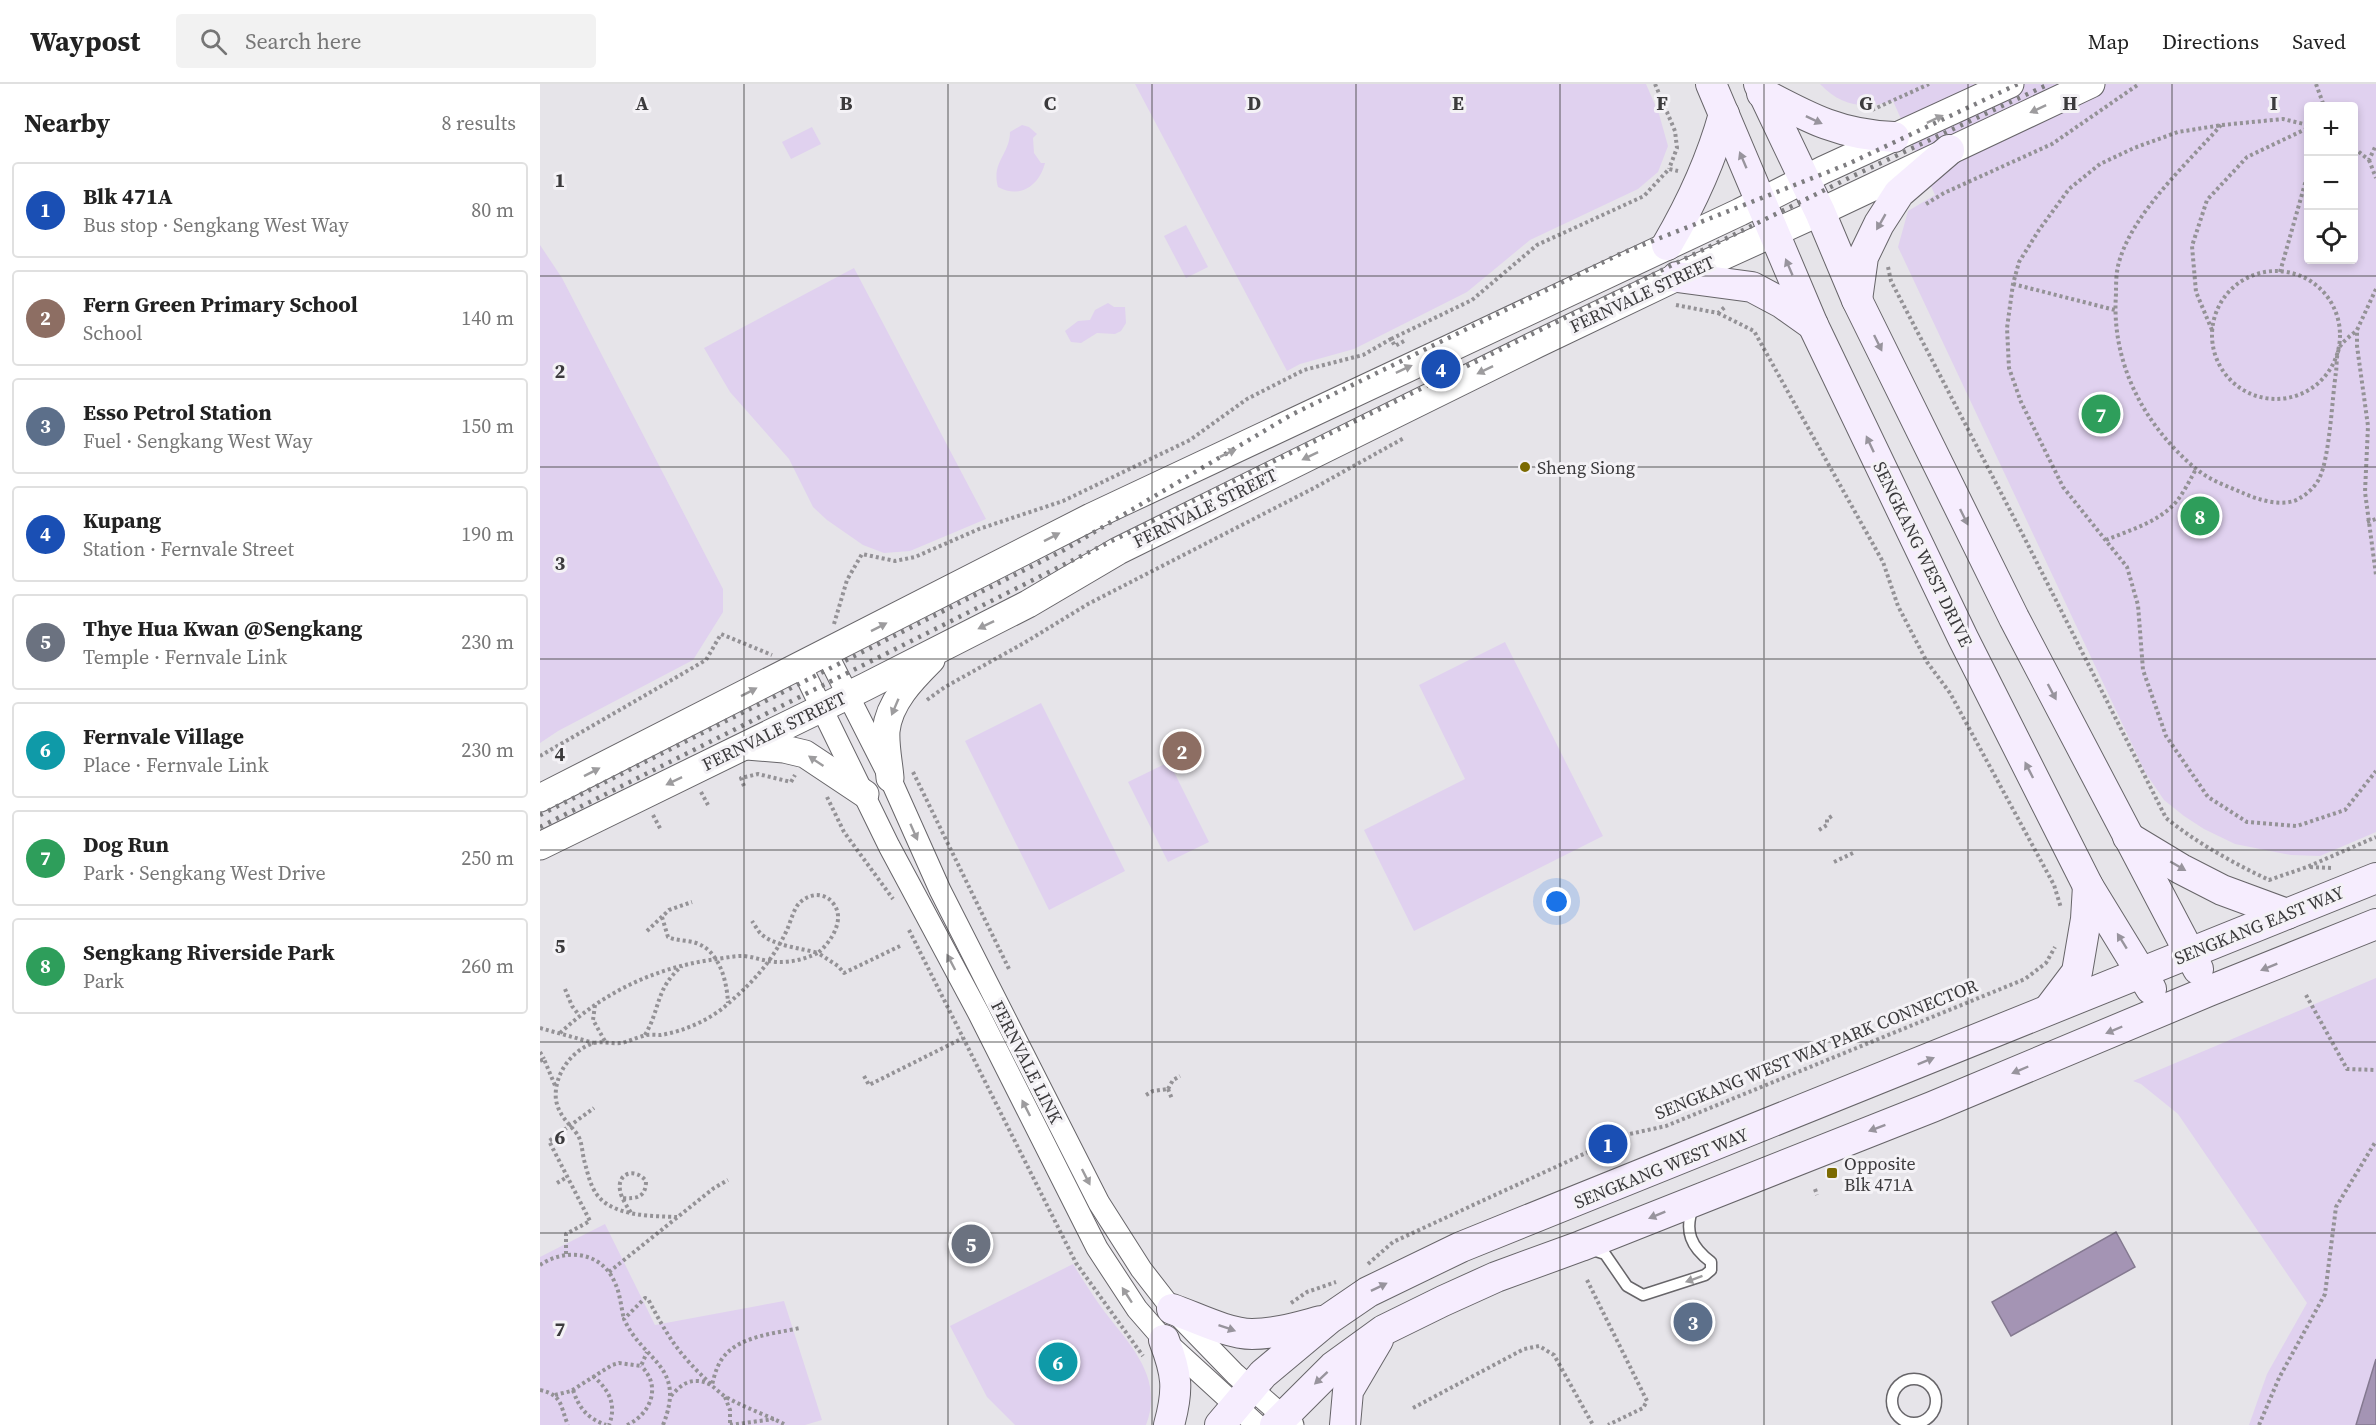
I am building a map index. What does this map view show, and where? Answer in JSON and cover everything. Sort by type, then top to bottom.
[{"type":"main road","name":"SENGKANG WEST DRIVE","points":[[1711,84],[1813,325],[1962,638],[2088,886],[2163,1009]]},
{"type":"main road","points":[[1760,89],[1820,123],[1868,136],[1894,137]]},
{"type":"main road","points":[[1760,89],[1820,212],[1857,300],[2014,618],[2209,990]]},
{"type":"main road","points":[[1667,245],[1688,210],[1700,178],[1714,151],[1724,114]]},
{"type":"main road","points":[[1857,300],[1863,257],[1879,224],[1899,193],[1949,150]]},
{"type":"main road","points":[[1677,276],[1752,287],[1782,303],[1813,325]]},
{"type":"main road","points":[[2127,836],[2181,869],[2222,890],[2296,911]]},
{"type":"main road","name":"SENGKANG EAST WAY","points":[[2141,972],[2376,878]]},
{"type":"main road","points":[[2049,1009],[2077,972],[2086,919],[2088,886]]},
{"type":"main road","points":[[1259,1416],[1384,1330],[1496,1277],[1581,1246],[1932,1107],[2209,990],[2376,924]]},
{"type":"main road","name":"SENGKANG WEST WAY","points":[[1259,1416],[1263,1374],[1329,1318],[1368,1292],[1461,1247],[2141,972]]},
{"type":"main road","points":[[1172,1309],[1236,1332],[1251,1334],[1285,1331],[1329,1318]]},
{"type":"main road","points":[[1345,1425],[1348,1391],[1384,1330]]},
{"type":"main road","points":[[1164,1340],[1175,1369],[1175,1401],[1169,1425]]},
{"type":"street","name":"FERNVALE STREET","points":[[540,798],[827,654],[1091,517],[2010,84]]},
{"type":"street","name":"FERNVALE STREET","points":[[540,846],[1028,604],[1118,551],[1677,276],[1820,212],[2091,84]]},
{"type":"street","points":[[1863,152],[1878,184]]},
{"type":"street","points":[[890,778],[886,730],[893,710],[902,692],[944,646]]},
{"type":"street","name":"FERNVALE LINK","points":[[827,654],[890,778],[945,900],[1099,1203],[1141,1269],[1259,1416]]},
{"type":"street","name":"FERNVALE LINK","points":[[801,666],[889,846],[978,1014],[1097,1248],[1137,1310],[1164,1340],[1259,1416]]},
{"type":"street","points":[[745,746],[784,749],[805,754],[865,794]]},
{"type":"lane","points":[[1581,1246],[1605,1254],[1627,1286],[1643,1295],[1705,1275],[1711,1270],[1711,1262],[1703,1256],[1689,1238],[1688,1221],[1696,1199]]},
{"type":"lane","points":[[1914,1379],[1926,1383],[1934,1392],[1936,1404],[1931,1420],[1908,1424],[1897,1416],[1892,1405],[1893,1392],[1902,1383],[1914,1379]]},
{"type":"path","points":[[833,627],[847,580],[862,554],[895,561],[915,557],[979,530],[1063,501],[1190,440],[1247,399],[1304,370],[1362,355],[1472,300],[1537,245],[1644,196],[1669,169],[1677,148],[1675,131],[1655,84]]},
{"type":"path","points":[[1870,111],[1929,84]]},
{"type":"path","points":[[2316,84],[2323,102]]},
{"type":"path","points":[[2304,125],[2283,119],[2178,132],[2134,148],[2100,164],[2069,189],[2019,262],[2013,284],[2007,328],[2009,368],[2021,402],[2063,487],[2127,567],[2138,605],[2143,670],[2166,736],[2208,797],[2247,822],[2297,826],[2345,810],[2376,771]]},
{"type":"path","points":[[2222,125],[2152,203],[2131,232],[2118,267],[2115,310],[2123,365],[2146,414],[2166,439],[2196,469],[2216,482],[2253,497],[2289,502],[2307,494],[2319,478],[2326,450],[2339,348],[2339,321],[2327,296],[2307,279],[2280,272],[2256,275],[2235,287],[2224,299],[2216,314],[2212,330],[2213,344],[2222,369],[2241,388],[2267,398],[2294,396],[2318,383],[2334,361],[2339,348],[2357,330],[2376,289]]},
{"type":"path","points":[[2212,330],[2196,292],[2192,246],[2207,200],[2247,157],[2304,128]]},
{"type":"path","points":[[2369,160],[2376,145]]},
{"type":"path","points":[[2358,151],[2369,160],[2376,178]]},
{"type":"path","points":[[1669,169],[1700,178]]},
{"type":"path","points":[[2280,272],[2304,187]]},
{"type":"path","points":[[1886,258],[1890,281],[2026,541],[2166,818],[2191,838],[2237,865],[2269,880],[2307,867],[2376,837]]},
{"type":"path","points":[[2013,284],[2115,310]]},
{"type":"path","points":[[1718,312],[1754,332],[1883,561],[1898,606],[1926,662],[1950,693],[2055,885],[2061,917]]},
{"type":"path","points":[[2357,330],[2356,346],[2368,426],[2365,492],[2367,522],[2376,574]]},
{"type":"path","points":[[1391,339],[1395,346],[1404,341]]},
{"type":"path","points":[[924,702],[945,687],[1088,604],[1314,488],[1413,433]]},
{"type":"path","points":[[2106,540],[2149,522],[2171,507],[2196,469]]},
{"type":"path","points":[[2367,522],[2376,519]]},
{"type":"path","points":[[540,756],[706,660],[721,634],[772,655]]},
{"type":"path","points":[[911,761],[913,771],[1009,969]]},
{"type":"path","points":[[744,786],[741,777],[758,774],[791,782],[798,772],[804,776]]},
{"type":"path","points":[[826,796],[844,832],[895,902]]},
{"type":"path","points":[[704,797],[708,805]]},
{"type":"path","points":[[1819,830],[1827,825],[1827,819],[1832,816]]},
{"type":"path","points":[[657,822],[661,830]]},
{"type":"path","points":[[1833,862],[1853,853]]},
{"type":"path","points":[[540,1028],[595,1043],[622,1043],[644,1035],[680,1030],[709,1017],[728,1004],[762,972],[770,962],[796,907],[802,900],[814,895],[826,897],[837,909],[838,917],[832,937],[818,953],[794,961],[770,962],[743,956],[685,964],[638,979],[579,1015],[560,1033]]},
{"type":"path","points":[[647,931],[677,907],[692,902]]},
{"type":"path","points":[[662,917],[668,937],[702,945],[716,960],[723,973],[728,1004]]},
{"type":"path","points":[[752,921],[760,933],[780,942],[818,953],[838,966],[844,973],[900,946]]},
{"type":"path","points":[[905,923],[956,1024]]},
{"type":"path","name":"SENGKANG WEST WAY PARK CONNECTOR","points":[[1361,1270],[1393,1242],[1625,1135],[1666,1126],[2025,979],[2046,963],[2059,942]]},
{"type":"path","points":[[644,1035],[651,1025],[665,983],[685,964]]},
{"type":"path","points":[[565,989],[572,1006],[579,1015]]},
{"type":"path","points":[[2306,995],[2347,1069],[2376,1070]]},
{"type":"path","points":[[596,1004],[593,1020],[606,1043]]},
{"type":"path","points":[[864,1076],[869,1085],[963,1038]]},
{"type":"path","points":[[595,1043],[584,1048],[565,1065],[556,1088],[556,1103],[562,1118],[580,1140],[591,1184],[597,1195],[618,1209],[642,1216],[677,1217]]},
{"type":"path","points":[[540,1052],[556,1088]]},
{"type":"path","points":[[1168,1089],[1173,1080],[1180,1076]]},
{"type":"path","points":[[1146,1095],[1153,1091],[1168,1089]]},
{"type":"path","points":[[1168,1089],[1172,1099]]},
{"type":"path","points":[[566,1254],[566,1234],[590,1221],[549,1141],[594,1108]]},
{"type":"path","points":[[1625,1135],[1629,1145]]},
{"type":"path","points":[[2259,1425],[2279,1378],[2325,1294],[2336,1207],[2376,1141]]},
{"type":"path","points":[[623,1198],[634,1199],[643,1194],[646,1181],[641,1174],[632,1172],[622,1179],[620,1191],[623,1198],[631,1213]]},
{"type":"path","points":[[556,1183],[567,1177]]},
{"type":"path","points":[[609,1272],[714,1188],[728,1180]]},
{"type":"path","points":[[1815,1189],[1817,1195]]},
{"type":"path","points":[[540,1265],[551,1258],[566,1254],[586,1257],[609,1272],[616,1283],[624,1319],[631,1331],[666,1372],[670,1397],[663,1425]]},
{"type":"path","points":[[1284,1307],[1307,1292],[1344,1280]]},
{"type":"path","points":[[1587,1280],[1647,1401],[1643,1408],[1608,1425]]},
{"type":"path","points":[[624,1319],[647,1298],[670,1340],[688,1363],[712,1385],[725,1396],[786,1425]]},
{"type":"path","points":[[712,1385],[718,1364],[727,1352],[755,1338],[800,1328]]},
{"type":"path","points":[[1413,1408],[1524,1349],[1539,1347],[1554,1355],[1593,1425]]},
{"type":"path","points":[[641,1366],[648,1352]]},
{"type":"path","points":[[555,1395],[564,1395],[612,1365],[619,1363],[641,1366],[648,1373],[652,1401],[638,1419],[627,1425]]},
{"type":"path","points":[[573,1390],[583,1412],[607,1425],[613,1415],[610,1394],[607,1388],[593,1376]]},
{"type":"path","points":[[670,1397],[679,1387],[690,1382],[712,1385]]},
{"type":"path","points":[[540,1390],[552,1392],[555,1395],[561,1404],[568,1425]]},
{"type":"path","points":[[725,1396],[730,1410],[730,1425],[775,1419]]},
{"type":"shaded area","points":[[1135,84],[1646,84],[1659,114],[1668,146],[1658,172],[1638,189],[1530,240],[1467,292],[1354,349],[1300,364],[1287,371]]},
{"type":"shaded area","points":[[1820,84],[2376,84],[2376,832],[2320,856],[2291,855],[2235,844],[2204,829],[2164,800],[2145,772],[1898,247],[1908,211],[1935,195],[1893,101],[1863,105],[1845,102]]},
{"type":"shaded area","points":[[1022,125],[1029,127],[1037,134],[1033,138],[1034,153],[1041,163],[1045,163],[1033,184],[1014,192],[998,187],[997,171],[1010,132]]},
{"type":"shaded area","points":[[812,127],[821,144],[791,159],[782,142]]},
{"type":"shaded area","points":[[1186,225],[1208,267],[1186,278],[1164,236]]},
{"type":"shaded area","points":[[540,245],[562,278],[723,589],[723,612],[693,660],[558,731],[540,743]]},
{"type":"shaded area","points":[[854,268],[986,519],[910,551],[884,553],[863,545],[827,520],[813,507],[789,459],[730,392],[704,348]]},
{"type":"shaded area","points":[[1108,303],[1114,307],[1125,307],[1126,323],[1121,331],[1115,334],[1097,333],[1081,343],[1071,342],[1065,331],[1078,321],[1090,320],[1095,310]]},
{"type":"shaded area","points":[[1505,642],[1603,836],[1414,931],[1364,830],[1465,779],[1419,685]]},
{"type":"shaded area","points":[[1041,703],[1125,871],[1049,910],[965,741]]},
{"type":"shaded area","points":[[1169,762],[1209,842],[1168,862],[1128,782]]},
{"type":"shaded area","points":[[2376,978],[2376,1425],[2249,1425],[2267,1374],[2307,1303],[2178,1114],[2141,1084],[2133,1081]]},
{"type":"shaded area","points":[[605,1224],[655,1325],[784,1301],[822,1420],[805,1425],[540,1425],[540,1257]]},
{"type":"shaded area","points":[[2116,1232],[2135,1267],[2011,1336],[1992,1302]]},
{"type":"shaded area","points":[[1073,1264],[1142,1364],[1151,1392],[1146,1425],[1015,1425],[987,1397],[950,1326]]},
{"type":"shaded area","points":[[2376,1359],[2376,1425],[2356,1425]]},
{"type":"railway","points":[[540,815],[1064,550],[1291,415],[1622,253],[1848,164],[2018,84]]},
{"type":"railway","points":[[540,827],[1067,563],[1853,176],[2049,84]]},
{"type":"place","name":"Kupang","points":[[1441,369]]},
{"type":"place","name":"Dog Run","points":[[2101,414]]},
{"type":"place","name":"Sheng Siong","points":[[1525,467]]},
{"type":"place","name":"Sengkang Riverside Park","points":[[2200,516]]},
{"type":"place","name":"Fern Green Primary School","points":[[1182,751]]},
{"type":"place","name":"Blk 471A","points":[[1608,1144]]},
{"type":"place","name":"Opposite Blk 471A","points":[[1832,1173]]},
{"type":"place","name":"Thye Hua Kwan @Sengkang","points":[[971,1244]]},
{"type":"place","name":"Esso Petrol Station","points":[[1693,1322]]},
{"type":"place","name":"Fernvale Village","points":[[1058,1362]]}]
